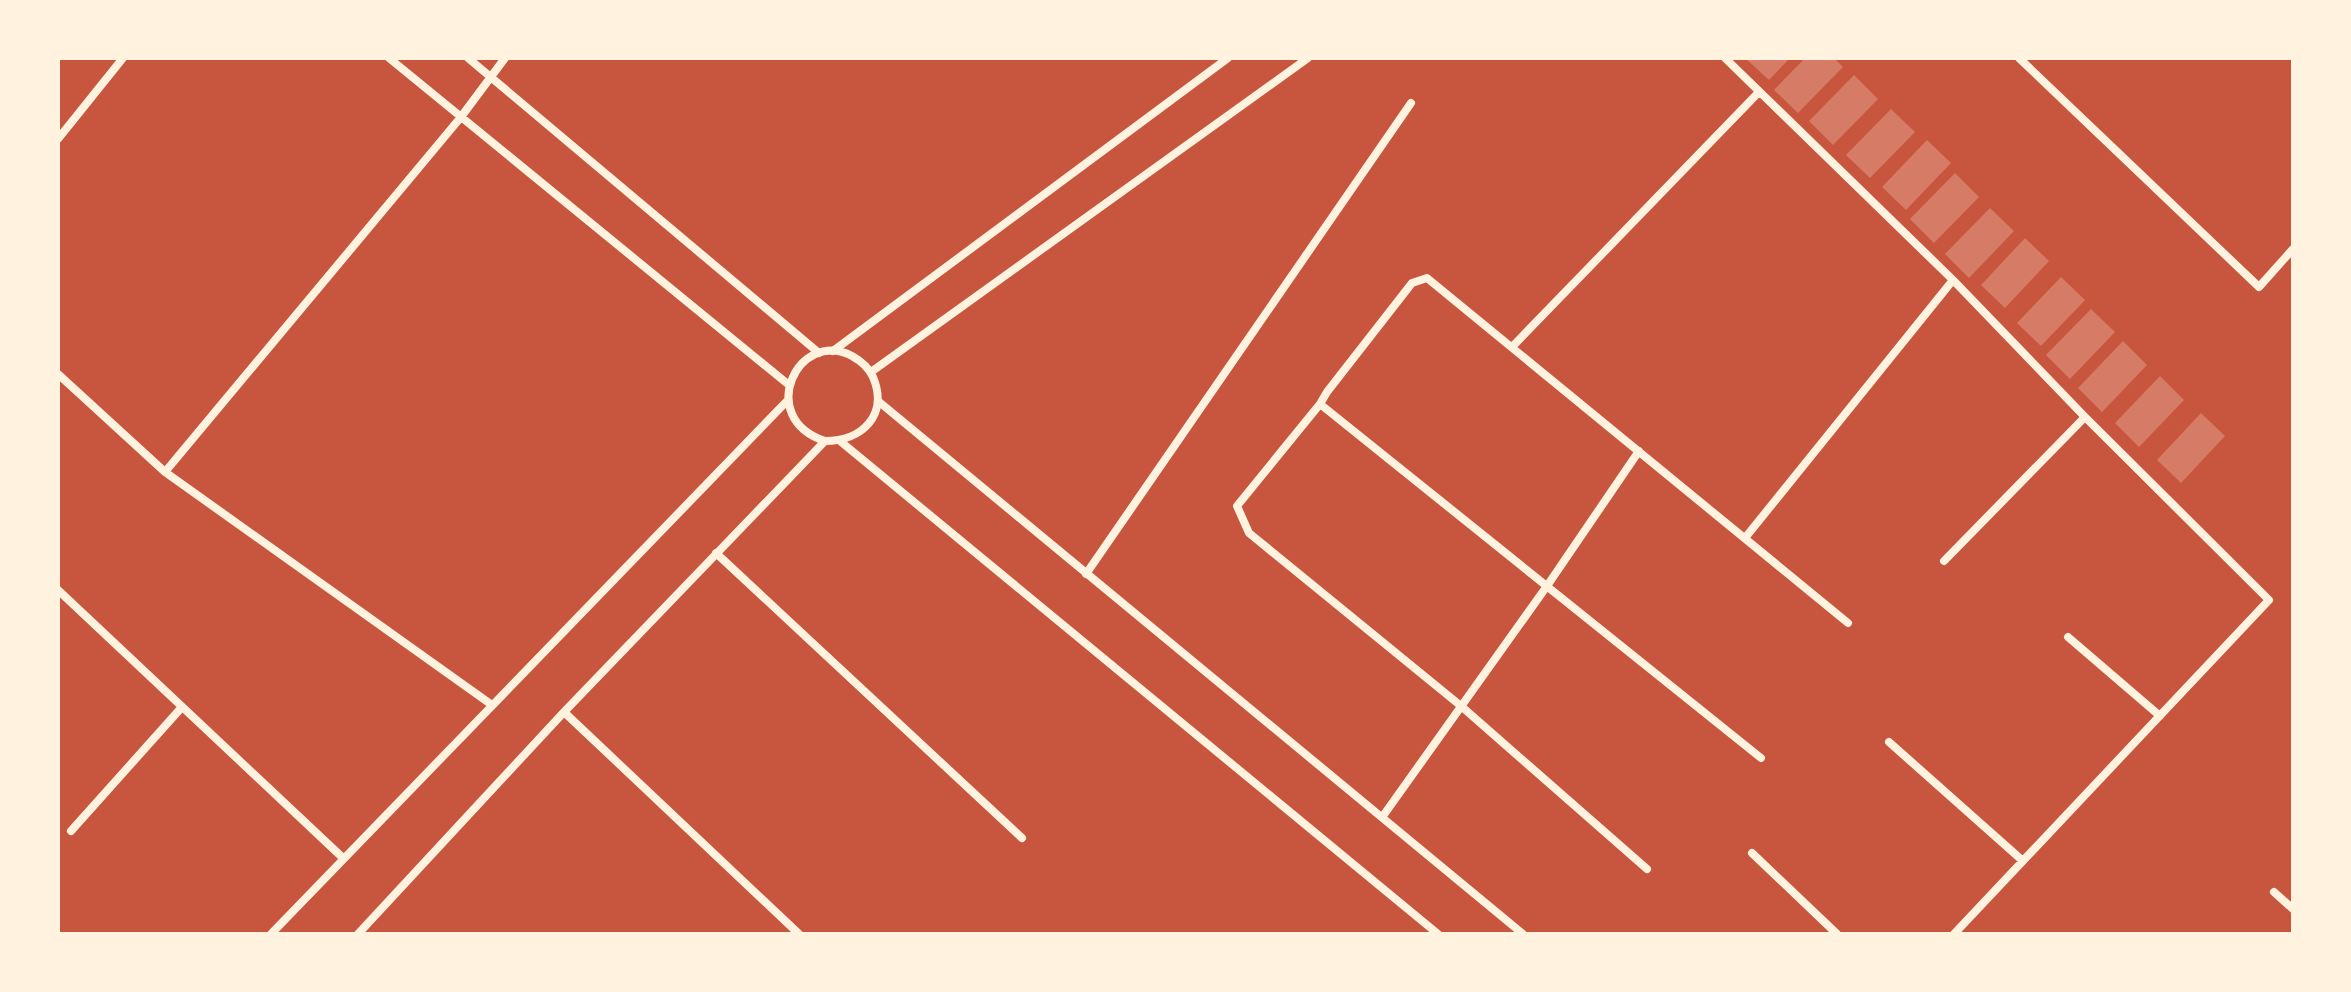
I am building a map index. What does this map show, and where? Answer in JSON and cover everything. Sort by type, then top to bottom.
[{"type":"street","points":[[58,139],[123,58]]},
{"type":"street","points":[[389,58],[789,385]]},
{"type":"street","points":[[468,58],[819,353]]},
{"type":"street","points":[[165,472],[461,117],[505,58]]},
{"type":"street","points":[[833,351],[1228,58]]},
{"type":"street","points":[[871,372],[1308,58]]},
{"type":"street","points":[[1725,58],[1953,280],[2269,600],[1954,934]]},
{"type":"street","points":[[2019,58],[2259,287],[2293,249]]},
{"type":"street","points":[[1512,347],[1758,93]]},
{"type":"street","points":[[1086,574],[1411,103]]},
{"type":"street","points":[[1647,869],[1461,706],[1249,533],[1237,506],[1412,283],[1427,278],[1848,623]]},
{"type":"street","points":[[1745,538],[1953,280]]},
{"type":"street","points":[[833,351],[861,361],[871,372],[877,386],[878,401],[874,415],[866,428],[854,437],[825,441],[810,436],[791,415],[789,385],[795,371],[805,360],[819,353],[833,351]]},
{"type":"street","points":[[58,374],[165,472],[492,705]]},
{"type":"street","points":[[271,934],[788,400]]},
{"type":"street","points":[[878,401],[1523,934]]},
{"type":"street","points":[[1320,404],[1761,758]]},
{"type":"street","points":[[1944,561],[2085,417]]},
{"type":"street","points":[[358,934],[564,712],[825,441]]},
{"type":"street","points":[[840,441],[1438,934]]},
{"type":"street","points":[[1383,816],[1639,451]]},
{"type":"street","points":[[716,553],[1022,838]]},
{"type":"street","points":[[58,590],[343,858]]},
{"type":"street","points":[[2068,637],[2160,716]]},
{"type":"street","points":[[71,831],[182,707]]},
{"type":"street","points":[[564,712],[799,934]]},
{"type":"street","points":[[1889,742],[2023,861]]},
{"type":"street","points":[[1752,853],[1837,934]]},
{"type":"street","points":[[2274,892],[2293,909]]},
{"type":"building","points":[[1745,58],[1790,58],[1769,80]]},
{"type":"building","points":[[1805,58],[1834,58],[1843,67],[1798,113],[1774,90]]},
{"type":"building","points":[[1854,75],[1878,99],[1833,145],[1809,121]]},
{"type":"building","points":[[1891,109],[1915,132],[1870,178],[1846,155]]},
{"type":"building","points":[[1927,140],[1951,163],[1906,210],[1882,187]]},
{"type":"building","points":[[1955,173],[1979,197],[1934,243],[1910,219]]},
{"type":"building","points":[[1990,208],[2014,231],[1969,278],[1945,254]]},
{"type":"building","points":[[2025,238],[2049,261],[2005,308],[1981,285]]},
{"type":"building","points":[[2061,277],[2085,300],[2041,346],[2017,323]]},
{"type":"building","points":[[2091,309],[2115,332],[2070,379],[2046,355]]},
{"type":"building","points":[[2123,341],[2147,365],[2102,412],[2078,388]]},
{"type":"building","points":[[2160,376],[2184,400],[2139,447],[2115,423]]},
{"type":"building","points":[[2201,413],[2225,436],[2181,483],[2157,460]]}]
